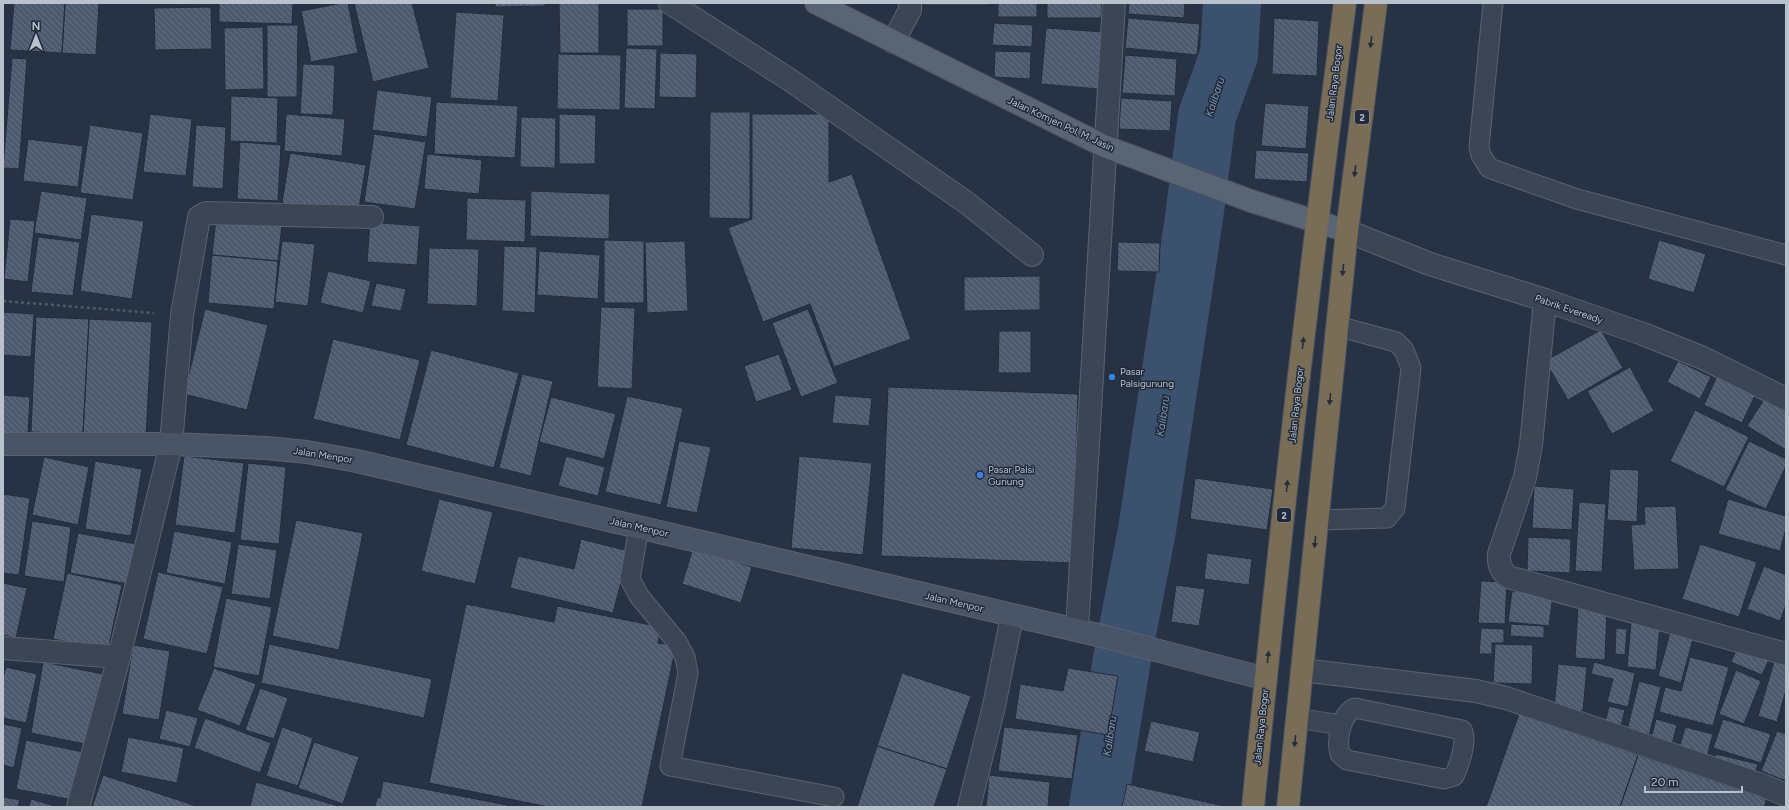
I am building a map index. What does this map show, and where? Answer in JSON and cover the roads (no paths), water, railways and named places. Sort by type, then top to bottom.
[{"type":"highway","name":"Jalan Raya Bogor","points":[[1253,807],[1316,222],[1345,3]]},
{"type":"highway","name":"2","points":[[1288,807],[1347,231],[1376,3]]},
{"type":"main road","name":"Jalan Komjen Pol. M. Jasin","points":[[816,3],[1104,146],[1251,201],[1347,231]]},
{"type":"street","points":[[670,3],[790,80],[967,203],[1032,255]]},
{"type":"street","points":[[893,42],[910,10],[910,3]]},
{"type":"street","points":[[1077,630],[1104,146],[1114,3]]},
{"type":"street","points":[[78,807],[120,657],[171,444],[182,315],[198,220],[203,214],[372,217]]},
{"type":"street","name":"Pabrik Eveready","points":[[1347,231],[1430,264],[1545,300],[1643,334],[1703,358],[1786,399]]},
{"type":"street","points":[[1545,300],[1531,445],[1525,477],[1499,554],[1498,560],[1503,572],[1508,577],[1786,654]]},
{"type":"street","name":"Jalan Menpor","points":[[3,444],[171,444],[307,452],[357,461],[1012,616],[1077,630],[1266,678]]},
{"type":"street","points":[[969,807],[994,706],[1012,616]]},
{"type":"street","points":[[3,648],[120,657]]},
{"type":"street","points":[[1302,670],[1476,691],[1506,698],[1762,785],[1786,795]]},
{"type":"lane","points":[[1493,3],[1480,147],[1481,155],[1489,168],[1577,199],[1786,255]]},
{"type":"lane","points":[[1317,520],[1387,518],[1395,508],[1411,368],[1404,350],[1396,342],[1337,326]]},
{"type":"lane","points":[[639,527],[630,579],[639,596],[677,642],[685,657],[688,673],[670,766],[834,797]]},
{"type":"lane","points":[[1355,708],[1455,727],[1462,730],[1465,734],[1459,767],[1454,776],[1444,779],[1347,760],[1340,754],[1339,750],[1342,725],[1349,710],[1355,708]]},
{"type":"lane","points":[[1298,718],[1342,725]]},
{"type":"waterway","name":"Kalibaru","points":[[1098,807],[1122,659],[1147,530],[1194,218],[1207,116],[1229,55],[1232,3]]},
{"type":"place","name":"Pasar Palsigunung","points":[[1112,377]]},
{"type":"place","name":"Pasar Palsi Gunung","points":[[980,475]]}]
